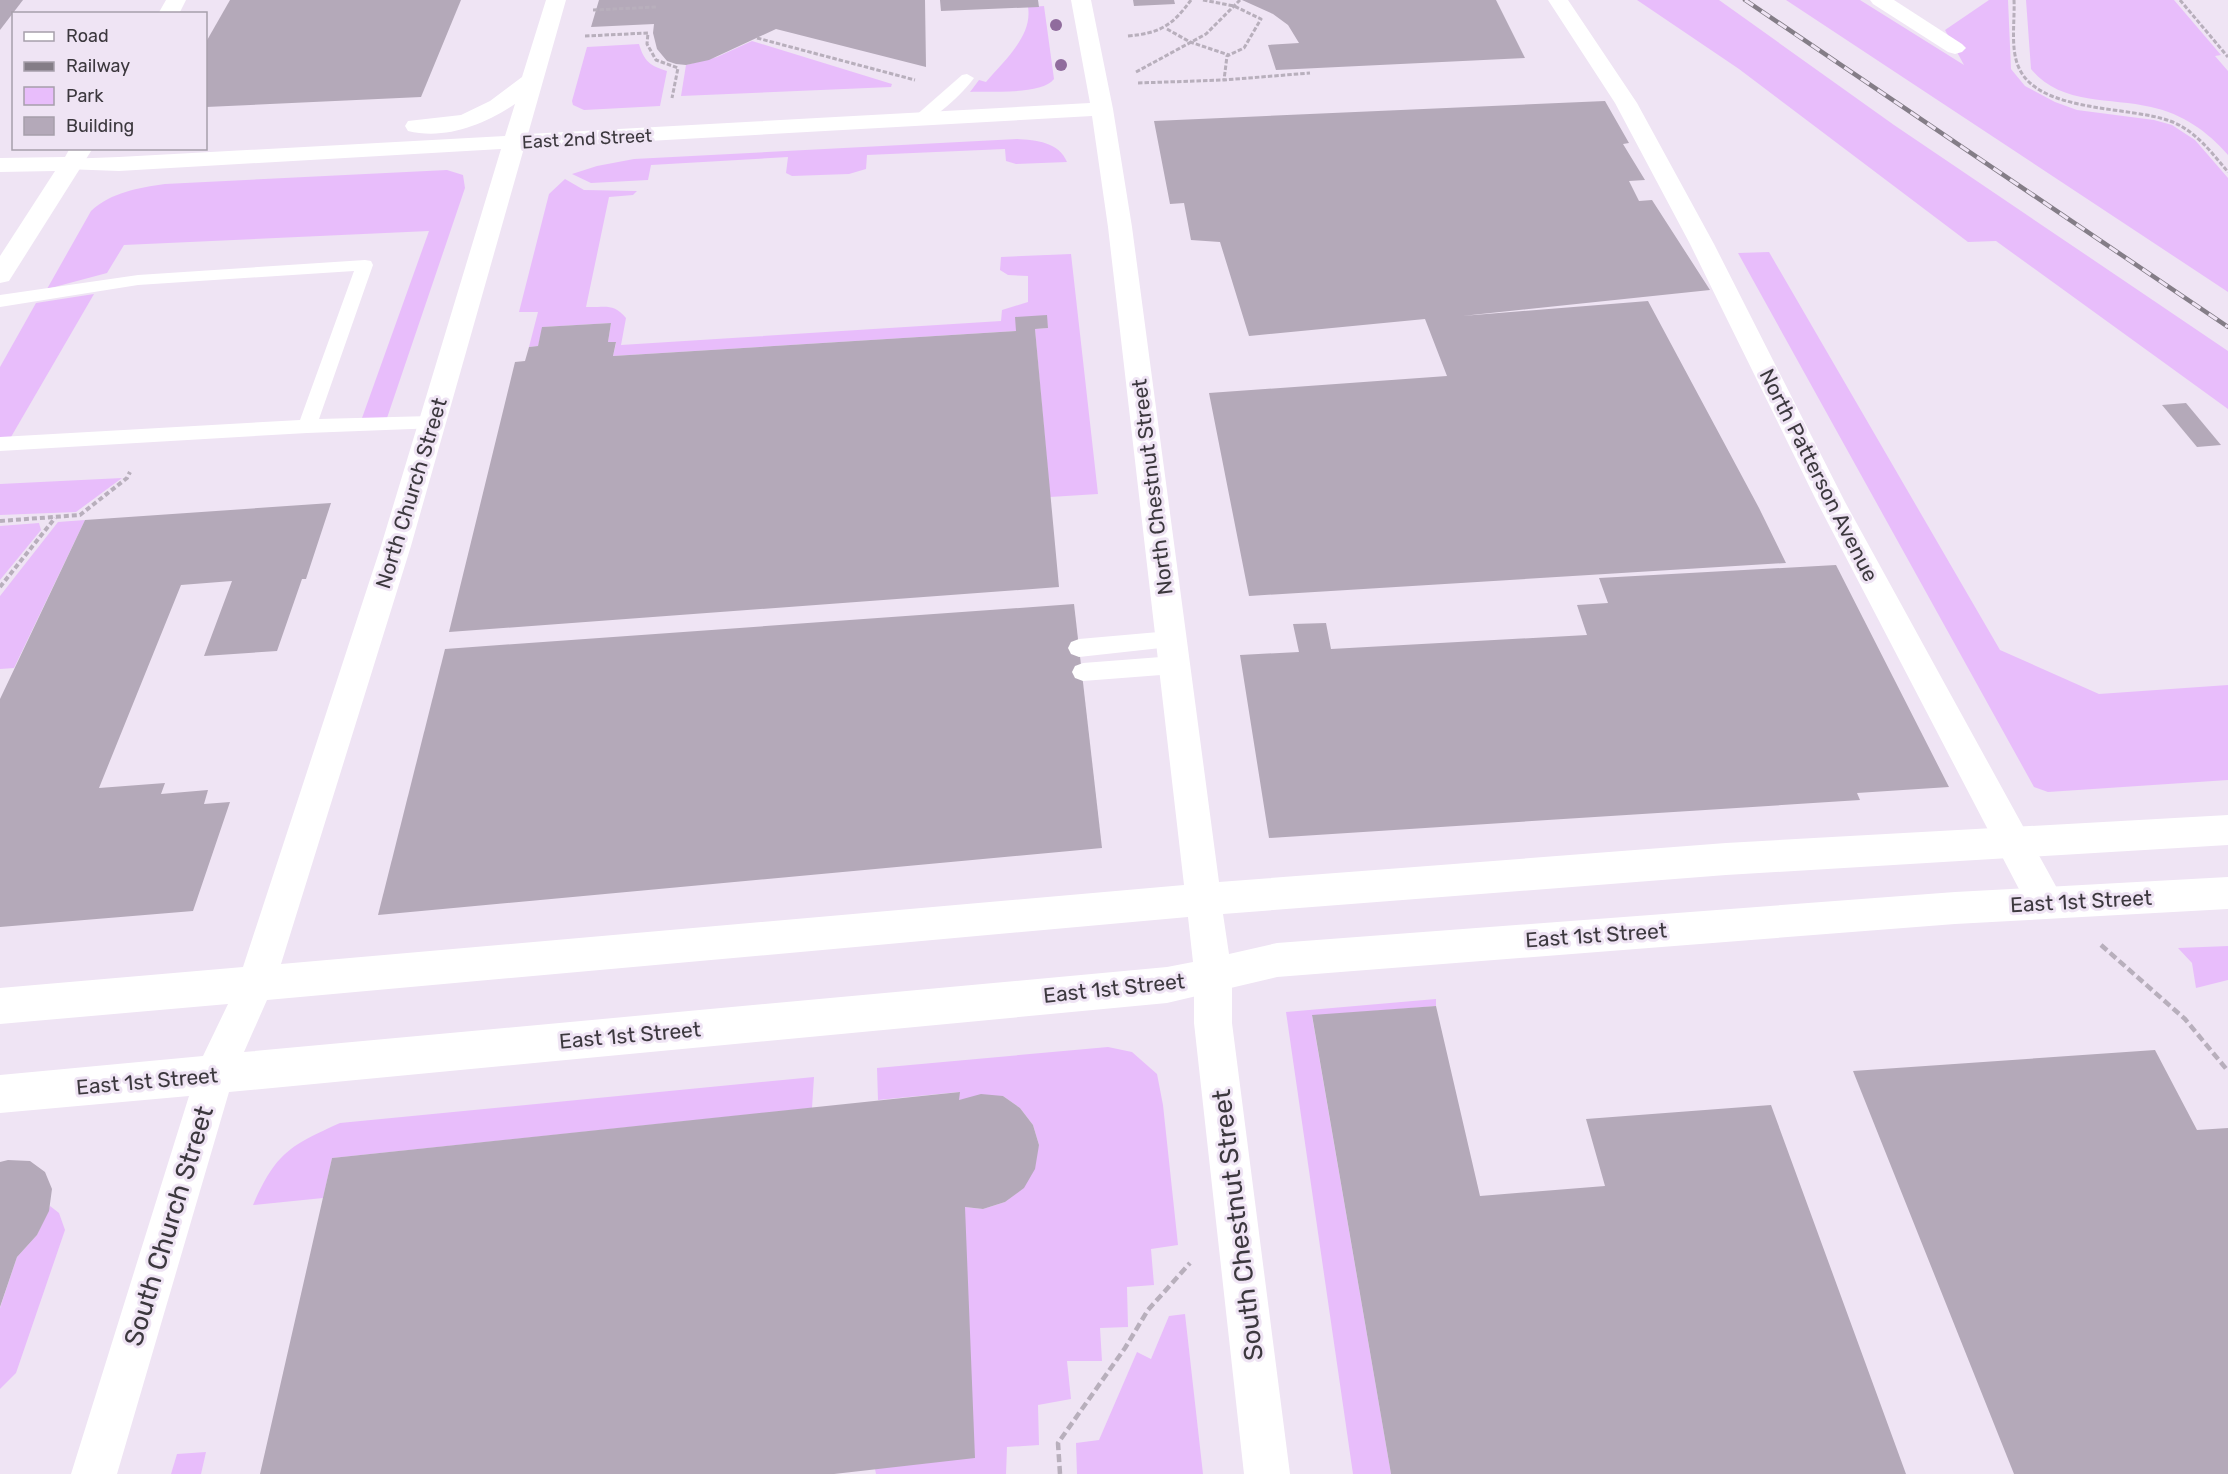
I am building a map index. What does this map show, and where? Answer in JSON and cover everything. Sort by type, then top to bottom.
[{"type":"street","name":"North Church Street","points":[[256,983],[396,546],[556,0]]},
{"type":"street","name":"North Chestnut Street","points":[[1081,0],[1102,110],[1120,227],[1213,976]]},
{"type":"street","name":"North Patterson Avenue","points":[[1558,0],[1626,103],[1702,244],[1831,502],[2045,902]]},
{"type":"street","points":[[1880,0],[1955,48]]},
{"type":"street","points":[[321,131],[460,123],[495,107],[533,80]]},
{"type":"street","name":"East 2nd Street","points":[[0,165],[77,156],[119,164],[1102,110]]},
{"type":"street","points":[[0,274],[77,156]]},
{"type":"street","points":[[0,1006],[1204,899],[1702,861],[2228,830]]},
{"type":"street","name":"East 1st Street","points":[[0,1094],[1157,986],[1213,976],[1276,960],[2045,902],[2228,892]]},
{"type":"street","name":"South Chestnut Street","points":[[1213,976],[1213,1023],[1267,1474]]},
{"type":"street","name":"South Church Street","points":[[94,1474],[215,1074],[256,983]]},
{"type":"lane","points":[[919,120],[968,78]]},
{"type":"lane","points":[[0,302],[138,279],[365,266],[308,426]]},
{"type":"lane","points":[[0,444],[308,426],[431,423]]},
{"type":"lane","points":[[1079,648],[1172,652]]},
{"type":"lane","points":[[1083,672],[1172,652]]},
{"type":"path","points":[[1128,36],[1167,29],[1177,21],[1191,0]]},
{"type":"path","points":[[1203,0],[1234,6],[1261,19],[1244,48],[1229,55],[1224,67],[1224,80]]},
{"type":"path","points":[[1135,72],[1206,34],[1240,0]]},
{"type":"path","points":[[2014,0],[2019,69],[2035,86],[2076,104],[2136,111],[2172,122],[2196,137],[2228,172]]},
{"type":"path","points":[[2180,0],[2228,57]]},
{"type":"path","points":[[589,10],[657,7]]},
{"type":"path","points":[[1167,29],[1190,42],[1229,55]]},
{"type":"path","points":[[582,37],[648,33],[647,44],[656,60],[678,68],[672,100]]},
{"type":"path","points":[[757,38],[915,80],[916,89]]},
{"type":"path","points":[[1137,83],[1224,80],[1310,73]]},
{"type":"path","points":[[0,521],[80,515],[127,478],[148,435]]},
{"type":"path","points":[[0,587],[56,518]]},
{"type":"path","points":[[2096,940],[2183,1014],[2210,1044],[2228,1071]]},
{"type":"path","points":[[1060,1474],[1058,1443],[1125,1348],[1148,1310],[1191,1263]]},
{"type":"green space","points":[[1637,0],[1719,0],[1894,125],[2228,351],[2228,409],[1996,241],[1968,242],[1739,69]]},
{"type":"green space","points":[[1786,0],[1860,0],[1964,65],[1945,30],[1989,0],[2008,0],[2011,69],[2025,86],[2055,102],[2077,110],[2154,120],[2172,125],[2195,140],[2228,178],[2228,292]]},
{"type":"green space","points":[[2026,0],[2174,0],[2221,55],[2215,56],[2228,71],[2228,155],[2203,131],[2174,114],[2135,104],[2072,95],[2043,81],[2031,69]]},
{"type":"green space","points":[[1044,6],[1054,79],[1048,84],[1027,90],[970,92],[979,80],[986,82],[1015,48],[1026,28],[1028,7]]},
{"type":"green space","points":[[752,41],[892,84],[891,87],[681,96],[686,65],[717,57]]},
{"type":"green space","points":[[639,44],[648,62],[667,71],[660,106],[584,110],[573,105],[572,101],[587,47]]},
{"type":"green space","points":[[1017,139],[1039,141],[1053,146],[1067,162],[1016,164],[1006,161],[1005,149],[867,155],[866,169],[849,174],[792,176],[786,173],[788,157],[651,165],[648,180],[591,183],[572,174],[597,166],[634,159]]},
{"type":"green space","points":[[447,170],[463,175],[465,188],[387,418],[362,418],[429,231],[124,245],[107,273],[47,289],[91,211],[108,199],[126,192],[165,184]]},
{"type":"green space","points":[[565,179],[584,190],[637,191],[633,195],[609,197],[586,307],[612,308],[626,318],[621,345],[1001,321],[1002,310],[1028,302],[1028,276],[1008,275],[1000,270],[1001,257],[1071,254],[1098,494],[1050,497],[1035,329],[1048,328],[1046,315],[1016,331],[613,356],[616,343],[608,342],[611,323],[543,327],[538,346],[529,347],[538,312],[519,312],[549,194]]},
{"type":"green space","points":[[1769,252],[2000,650],[2099,694],[2228,685],[2228,780],[2048,792],[2034,787],[1738,253]]},
{"type":"green space","points":[[94,294],[11,437],[0,438],[0,367],[36,303]]},
{"type":"green space","points":[[122,478],[76,512],[0,515],[0,484]]},
{"type":"green space","points":[[85,520],[14,668],[0,669],[0,596],[58,522]]},
{"type":"green space","points":[[39,523],[41,530],[0,580],[0,526]]},
{"type":"green space","points":[[2228,946],[2228,980],[2196,988],[2192,963],[2178,948]]},
{"type":"green space","points":[[1436,999],[1436,1006],[1312,1016],[1391,1474],[1353,1474],[1286,1012]]},
{"type":"green space","points":[[1108,1047],[1132,1052],[1157,1074],[1163,1105],[1178,1245],[1151,1249],[1154,1285],[1127,1287],[1128,1327],[1100,1328],[1102,1361],[1067,1361],[1071,1399],[1038,1405],[1039,1445],[1007,1447],[1006,1474],[876,1474],[875,1469],[965,1207],[983,1209],[1005,1202],[1023,1188],[1039,1145],[1033,1125],[1020,1108],[1003,1096],[959,1100],[959,1092],[878,1100],[877,1068]]},
{"type":"green space","points":[[814,1077],[812,1108],[332,1158],[323,1198],[253,1205],[269,1173],[286,1153],[308,1138],[340,1123]]},
{"type":"green space","points":[[50,1206],[59,1213],[65,1230],[16,1373],[0,1389],[0,1308],[17,1257],[37,1235]]},
{"type":"green space","points":[[1185,1314],[1203,1474],[1077,1474],[1076,1443],[1099,1440],[1137,1352],[1151,1359],[1169,1316]]},
{"type":"green space","points":[[206,1452],[201,1474],[171,1474],[177,1454]]},
{"type":"building","points":[[0,0],[23,0],[12,12],[0,30]]},
{"type":"building","points":[[230,0],[461,0],[421,97],[207,107],[207,40]]},
{"type":"building","points":[[599,0],[925,0],[926,67],[776,29],[709,60],[686,65],[676,64],[667,61],[657,49],[653,33],[654,24],[591,27]]},
{"type":"building","points":[[940,0],[1038,0],[1039,7],[941,11]]},
{"type":"building","points":[[1133,0],[1174,0],[1175,4],[1134,6]]},
{"type":"building","points":[[1242,0],[1496,0],[1525,58],[1276,70],[1268,45],[1299,43],[1288,25],[1273,14]]},
{"type":"building","points":[[1605,101],[1629,143],[1623,144],[1645,180],[1629,181],[1639,201],[1652,200],[1710,290],[1462,316],[1648,301],[1786,563],[1249,596],[1209,393],[1447,376],[1425,319],[1249,336],[1220,242],[1191,240],[1184,203],[1170,204],[1154,121]]},
{"type":"building","points":[[1047,315],[1048,328],[1035,329],[1059,587],[449,632],[515,362],[525,361],[529,347],[538,346],[542,327],[611,323],[608,342],[616,342],[613,356],[1016,331],[1015,317]]},
{"type":"building","points":[[2186,403],[2221,445],[2197,447],[2162,405]]},
{"type":"building","points":[[331,503],[306,579],[302,579],[277,651],[204,656],[232,581],[181,585],[99,788],[165,783],[161,794],[208,790],[204,804],[230,802],[193,911],[0,927],[0,699],[85,520]]},
{"type":"building","points":[[1836,565],[1949,787],[1857,793],[1860,800],[1269,838],[1240,655],[1299,652],[1293,624],[1326,623],[1331,649],[1587,635],[1577,605],[1608,603],[1599,578]]},
{"type":"building","points":[[1074,604],[1102,848],[378,915],[445,649]]},
{"type":"building","points":[[1436,1006],[1480,1196],[1605,1186],[1586,1119],[1771,1105],[1906,1474],[1391,1474],[1312,1015]]},
{"type":"building","points":[[2155,1050],[2197,1130],[2228,1128],[2228,1474],[2014,1474],[1853,1071]]},
{"type":"building","points":[[960,1092],[959,1100],[981,1094],[1003,1096],[1020,1108],[1033,1125],[1039,1145],[1035,1169],[1024,1188],[1005,1202],[983,1209],[965,1207],[975,1458],[834,1474],[260,1474],[332,1158]]},
{"type":"building","points":[[30,1161],[45,1172],[52,1189],[49,1211],[37,1235],[17,1257],[0,1307],[0,1162]]},
{"type":"railway","points":[[1745,0],[2228,327]]}]
